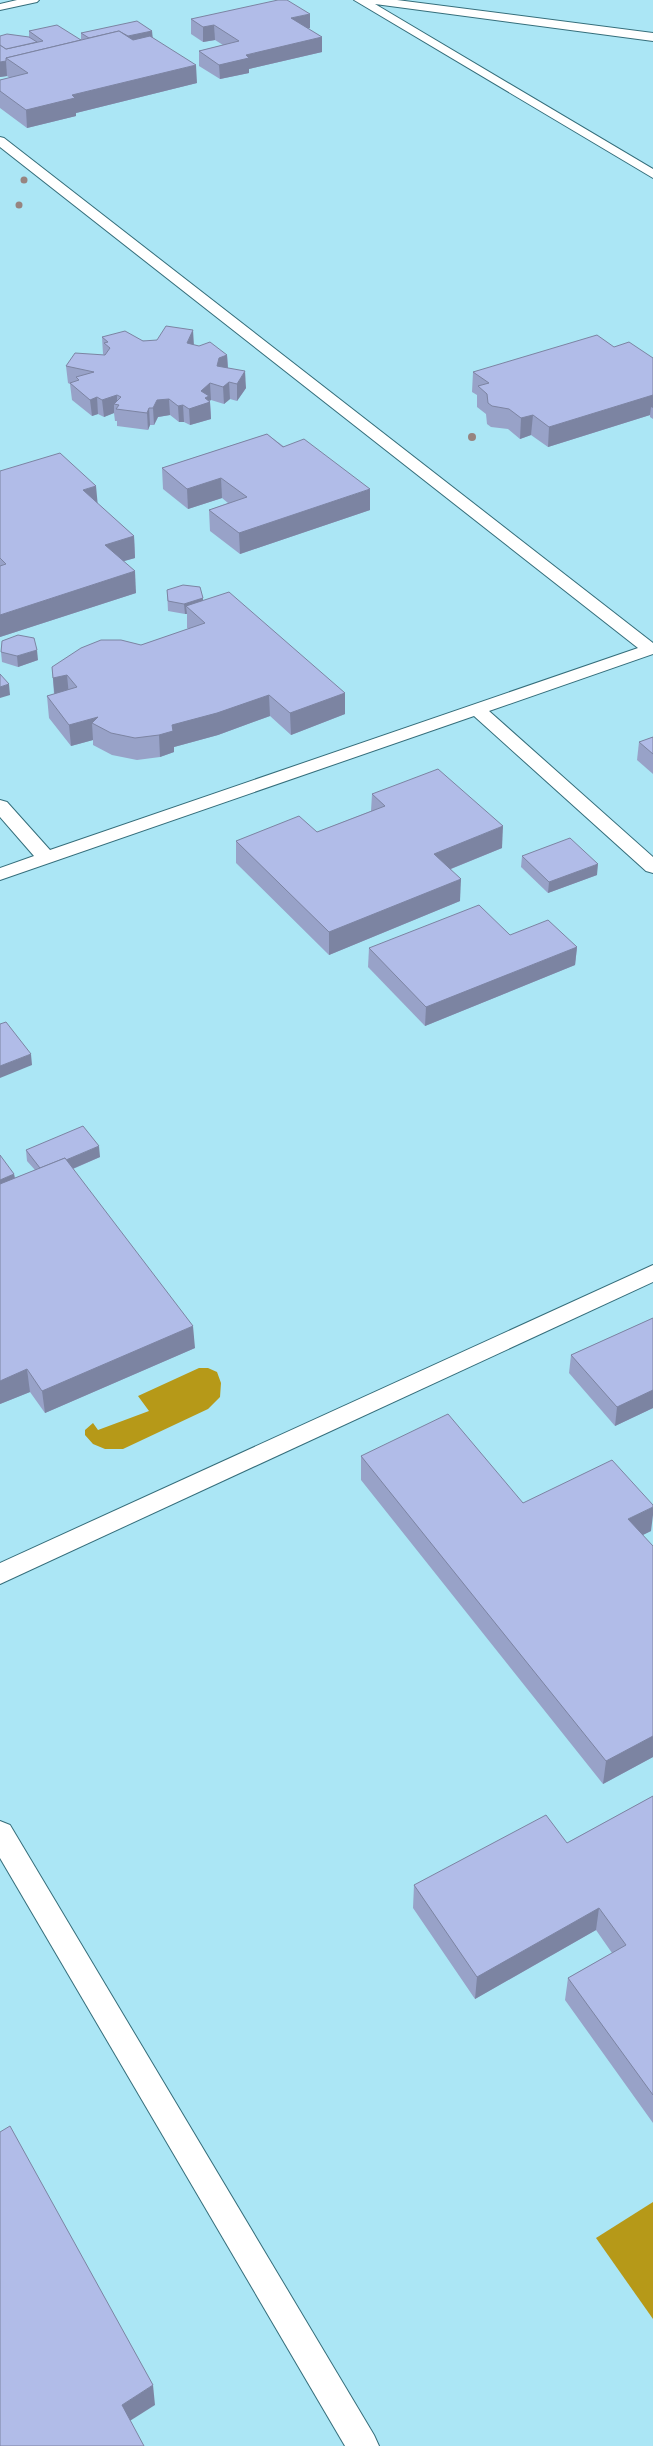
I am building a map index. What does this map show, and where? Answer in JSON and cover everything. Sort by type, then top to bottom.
[{"type":"street","points":[[0,7],[33,0]]},
{"type":"street","points":[[360,0],[653,174]]},
{"type":"street","points":[[371,0],[653,37]]},
{"type":"street","points":[[0,141],[651,649]]},
{"type":"street","points":[[0,874],[651,649]]},
{"type":"street","points":[[478,710],[653,867]]},
{"type":"street","points":[[0,806],[46,858]]},
{"type":"street","points":[[0,1574],[653,1273]]},
{"type":"street","points":[[0,1833],[363,2446]]},
{"type":"shaded area","points":[[199,1368],[208,1368],[217,1372],[221,1383],[220,1397],[208,1409],[123,1449],[105,1449],[93,1444],[85,1435],[85,1430],[93,1423],[98,1430],[149,1411],[138,1396]]},
{"type":"shaded area","points":[[653,2202],[653,2319],[596,2238]]},
{"type":"building","points":[[278,0],[287,0],[310,14],[291,18],[322,37],[246,55],[249,58],[219,65],[199,51],[239,41],[214,25],[203,27],[191,19]]},
{"type":"building","points":[[137,21],[152,31],[128,36],[119,31],[89,38],[81,33]]},
{"type":"building","points":[[57,25],[81,40],[6,58],[6,61],[0,62],[0,45],[6,49],[43,41],[29,31]]},
{"type":"building","points":[[119,31],[133,40],[150,36],[196,65],[72,95],[75,98],[26,110],[0,91],[0,80],[28,73],[6,58]]},
{"type":"building","points":[[7,34],[29,37],[37,42],[6,49],[0,45],[0,36]]},
{"type":"building","points":[[166,326],[193,330],[187,343],[199,346],[210,342],[227,355],[219,358],[217,366],[245,371],[237,384],[229,382],[223,387],[210,383],[201,391],[209,396],[205,398],[210,402],[189,409],[183,405],[178,406],[169,399],[157,400],[153,408],[149,408],[147,413],[116,409],[119,405],[114,404],[121,397],[117,395],[102,400],[97,397],[90,400],[70,383],[79,380],[76,377],[94,372],[66,366],[75,353],[105,355],[110,348],[104,343],[108,342],[102,337],[125,331],[143,341],[157,340]]},
{"type":"building","points":[[597,335],[614,347],[629,342],[653,358],[653,395],[549,427],[533,415],[521,418],[509,409],[492,406],[488,403],[487,394],[478,386],[489,383],[473,372]]},
{"type":"building","points":[[267,434],[283,447],[304,439],[370,489],[239,533],[209,510],[247,497],[221,478],[187,489],[162,468]]},
{"type":"building","points":[[60,453],[96,486],[83,490],[134,536],[105,545],[135,571],[0,615],[0,566],[6,564],[0,558],[0,471]]},
{"type":"building","points":[[183,585],[200,587],[203,598],[184,604],[168,601],[167,590]]},
{"type":"building","points":[[229,592],[345,693],[290,713],[269,695],[217,713],[172,725],[173,731],[159,735],[135,738],[111,733],[92,723],[98,717],[69,725],[47,696],[77,687],[67,675],[53,678],[52,667],[81,648],[101,640],[121,640],[141,645],[205,623],[186,606]]},
{"type":"building","points":[[18,635],[34,638],[37,650],[17,656],[1,652],[2,641]]},
{"type":"building","points":[[0,674],[9,684],[0,687]]},
{"type":"building","points":[[653,737],[653,754],[639,742]]},
{"type":"building","points":[[438,769],[503,826],[434,854],[461,879],[329,932],[236,841],[299,816],[317,832],[385,806],[372,794]]},
{"type":"building","points":[[570,838],[598,864],[549,882],[522,856]]},
{"type":"building","points":[[479,905],[510,935],[548,920],[577,947],[426,1007],[369,948]]},
{"type":"building","points":[[6,1022],[31,1054],[0,1066],[0,1024]]},
{"type":"building","points":[[83,1126],[99,1146],[66,1160],[65,1158],[40,1168],[26,1150]]},
{"type":"building","points":[[0,1155],[14,1174],[0,1180]]},
{"type":"building","points":[[65,1158],[193,1326],[42,1391],[27,1369],[0,1381],[0,1184]]},
{"type":"building","points":[[653,1318],[653,1390],[617,1407],[571,1355]]},
{"type":"building","points":[[448,1414],[523,1503],[612,1460],[653,1505],[653,1507],[628,1519],[653,1546],[653,1736],[606,1761],[361,1456]]},
{"type":"building","points":[[653,1796],[653,2095],[568,1978],[626,1945],[599,1908],[477,1977],[414,1885],[546,1815],[567,1843]]},
{"type":"building","points":[[10,2126],[153,2385],[122,2405],[144,2446],[0,2446],[0,2132]]}]
